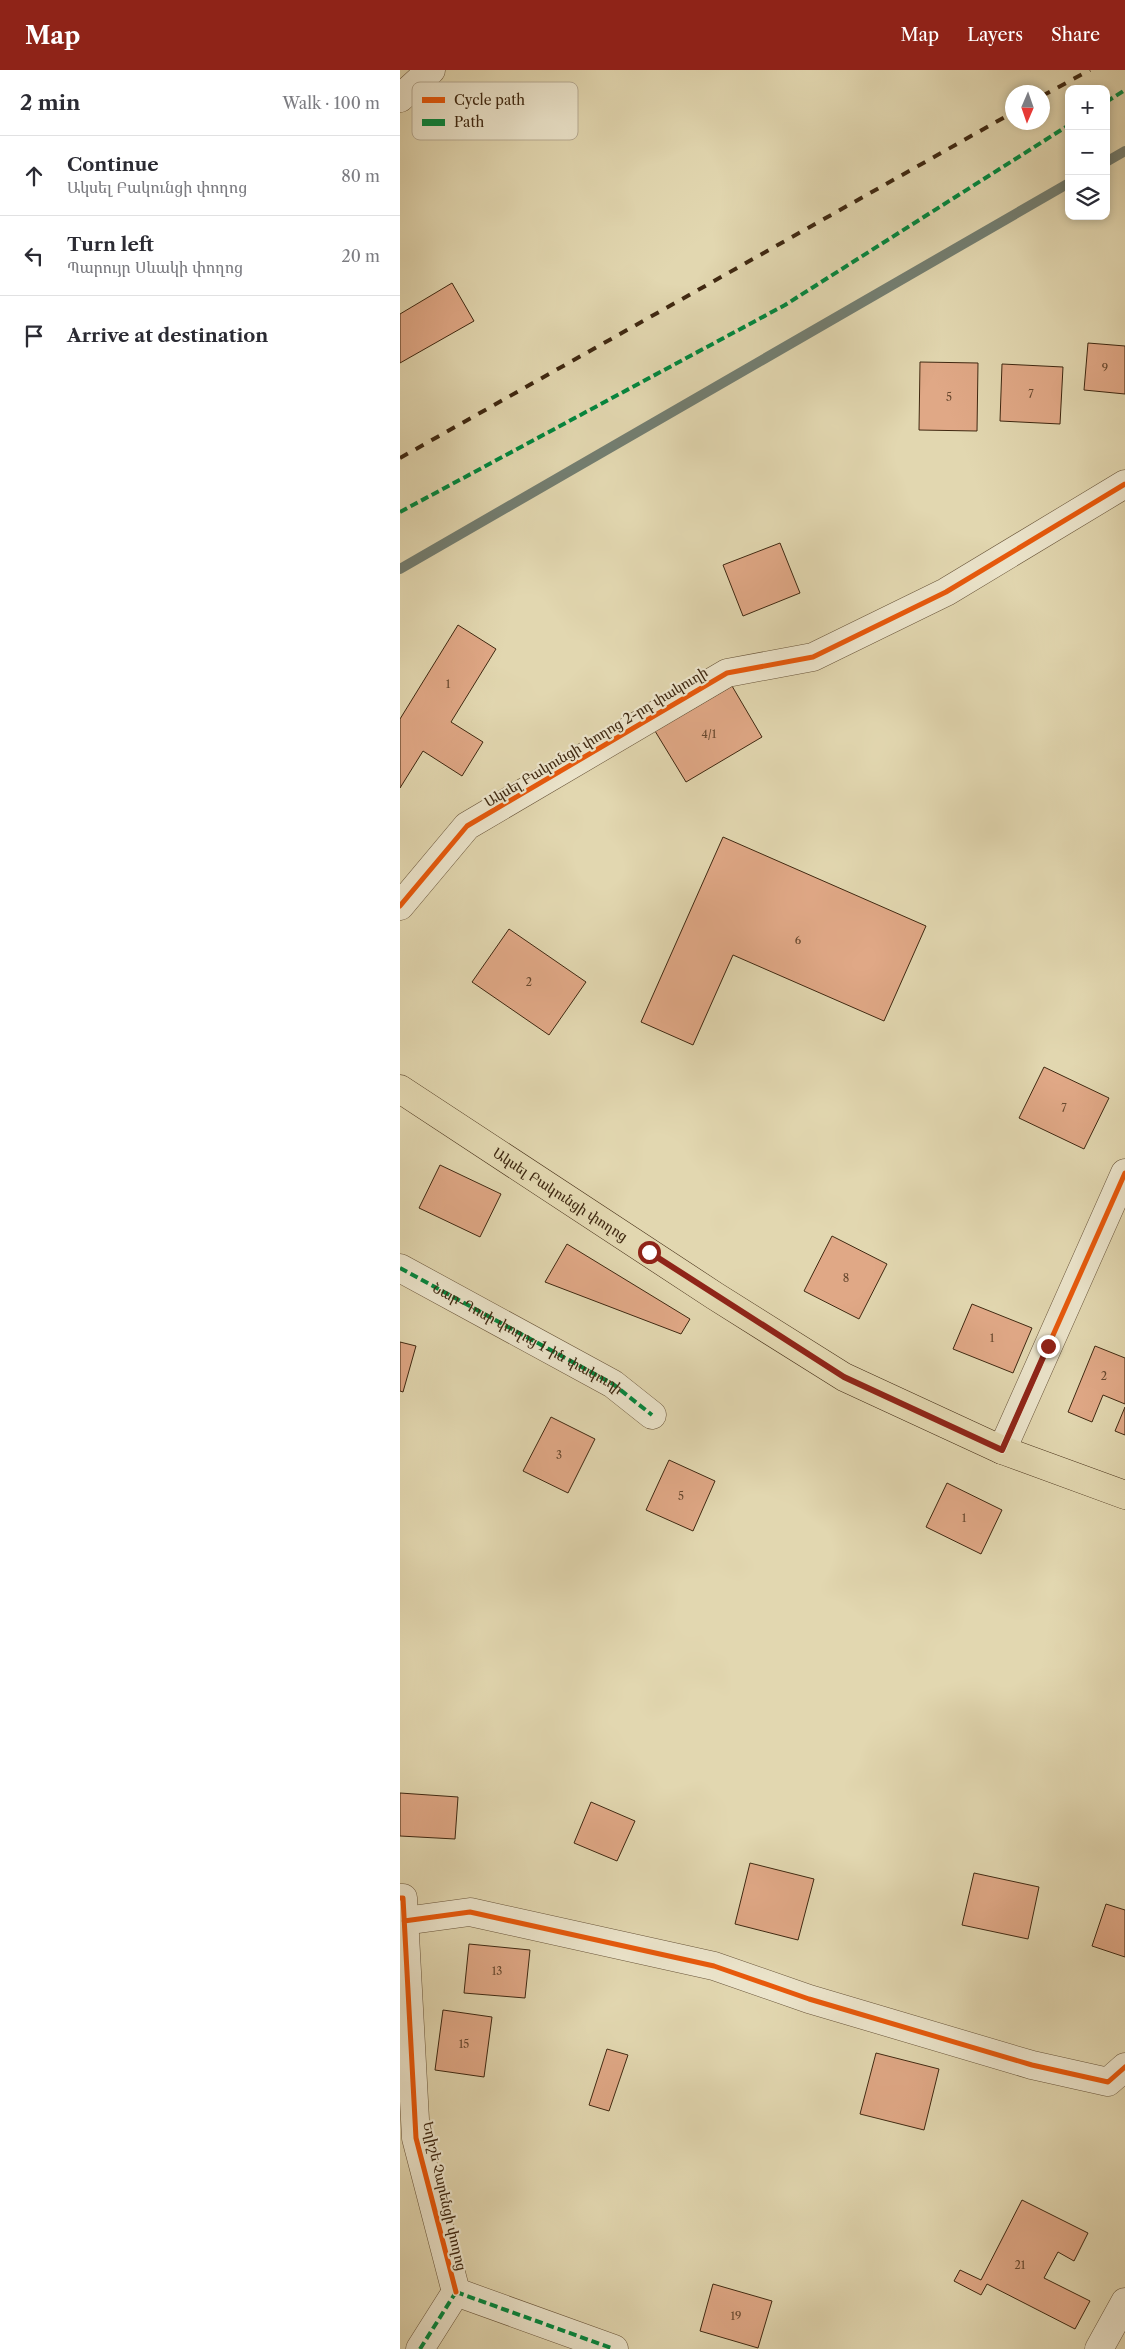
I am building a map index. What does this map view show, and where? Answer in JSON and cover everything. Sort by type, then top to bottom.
[{"type":"main road","name":"Ակսել Բակունցի փողոց","points":[[400,1089],[715,1296],[844,1377],[1002,1450],[1125,1495]]},
{"type":"street","points":[[418,82],[431,70]]},
{"type":"street","points":[[400,98],[412,87]]},
{"type":"street","name":"Ակսել Բակունցի փողոց 2-րդ փակուղի","points":[[400,906],[467,826],[727,673],[813,657],[946,592],[1125,484]]},
{"type":"street","points":[[1002,1450],[1125,1173]]},
{"type":"street","name":"Նար-Դոսի փողոց 1-ին փակուղի","points":[[400,1268],[613,1384],[652,1415]]},
{"type":"street","points":[[402,1910],[470,1912],[714,1966],[809,1999],[1032,2065],[1108,2082],[1125,2067]]},
{"type":"street","name":"Եղիշե Չարենցի փողոց","points":[[402,1910],[416,2138],[456,2292],[614,2349]]},
{"type":"street","points":[[420,2349],[456,2292]]},
{"type":"street","points":[[1099,2349],[1125,2302]]},
{"type":"building","points":[[452,283],[474,321],[400,363],[400,314]]},
{"type":"building","points":[[1088,343],[1125,346],[1125,394],[1084,390]]},
{"type":"building","points":[[920,362],[978,363],[977,431],[919,430]]},
{"type":"building","points":[[1002,364],[1063,367],[1060,424],[1000,421]]},
{"type":"building","points":[[780,543],[800,593],[743,616],[723,565]]},
{"type":"building","points":[[458,625],[496,649],[451,722],[483,742],[462,776],[423,751],[400,788],[400,719]]},
{"type":"building","points":[[732,686],[762,737],[686,782],[655,731]]},
{"type":"building","points":[[723,837],[926,926],[884,1021],[733,955],[693,1045],[641,1022]]},
{"type":"building","points":[[509,929],[586,982],[549,1035],[472,982]]},
{"type":"building","points":[[1044,1067],[1109,1098],[1084,1149],[1019,1118]]},
{"type":"building","points":[[440,1165],[501,1194],[480,1237],[419,1208]]},
{"type":"building","points":[[832,1236],[887,1264],[859,1319],[804,1291]]},
{"type":"building","points":[[567,1244],[690,1319],[681,1334],[545,1282]]},
{"type":"building","points":[[972,1304],[1032,1328],[1013,1373],[953,1349]]},
{"type":"building","points":[[400,1342],[416,1346],[403,1392],[400,1391]]},
{"type":"building","points":[[1095,1346],[1125,1358],[1125,1404],[1103,1395],[1092,1422],[1068,1412]]},
{"type":"building","points":[[1125,1407],[1125,1435],[1115,1431]]},
{"type":"building","points":[[551,1417],[595,1439],[568,1493],[523,1471]]},
{"type":"building","points":[[669,1460],[715,1481],[693,1531],[646,1510]]},
{"type":"building","points":[[947,1483],[1002,1510],[981,1554],[926,1527]]},
{"type":"building","points":[[400,1793],[458,1797],[455,1839],[400,1836]]},
{"type":"building","points":[[591,1802],[635,1821],[617,1861],[574,1843]]},
{"type":"building","points":[[750,1863],[814,1879],[798,1940],[735,1924]]},
{"type":"building","points":[[974,1873],[1039,1887],[1028,1939],[962,1925]]},
{"type":"building","points":[[1106,1904],[1125,1910],[1125,1957],[1092,1946]]},
{"type":"building","points":[[469,1944],[530,1950],[525,1998],[464,1993]]},
{"type":"building","points":[[443,2010],[492,2017],[484,2077],[435,2070]]},
{"type":"building","points":[[607,2049],[628,2055],[609,2111],[589,2105]]},
{"type":"building","points":[[876,2053],[939,2069],[924,2130],[860,2114]]},
{"type":"building","points":[[1022,2200],[1088,2233],[1074,2261],[1058,2252],[1044,2278],[1090,2301],[1075,2329],[987,2284],[981,2295],[954,2281],[960,2270],[981,2280]]},
{"type":"building","points":[[713,2284],[772,2301],[758,2348],[700,2331]]},
{"type":"waterway","points":[[1110,160],[1125,151]]},
{"type":"waterway","points":[[400,569],[1065,185]]},
{"type":"railway","points":[[1050,92],[1090,70]]},
{"type":"railway","points":[[400,458],[1005,117]]},
{"type":"marked path","points":[[1110,99],[1125,90]]},
{"type":"marked path","points":[[400,512],[785,305],[1065,128]]},
{"type":"marked path","points":[[400,1268],[613,1384],[652,1415]]},
{"type":"marked path","points":[[456,2292],[614,2349]]},
{"type":"marked path","points":[[420,2349],[456,2292]]},
{"type":"cycle path","points":[[400,906],[467,826],[727,673],[813,657],[946,592],[1125,484]]},
{"type":"cycle path","points":[[1002,1450],[1125,1173]]},
{"type":"cycle path","points":[[400,1898],[403,1898],[416,2138],[456,2292]]},
{"type":"cycle path","points":[[404,1921],[470,1912],[714,1966],[809,1999],[1032,2065],[1108,2082],[1125,2067]]},
{"type":"route","points":[[649,1252],[844,1377],[1002,1450],[1048,1346]]}]
